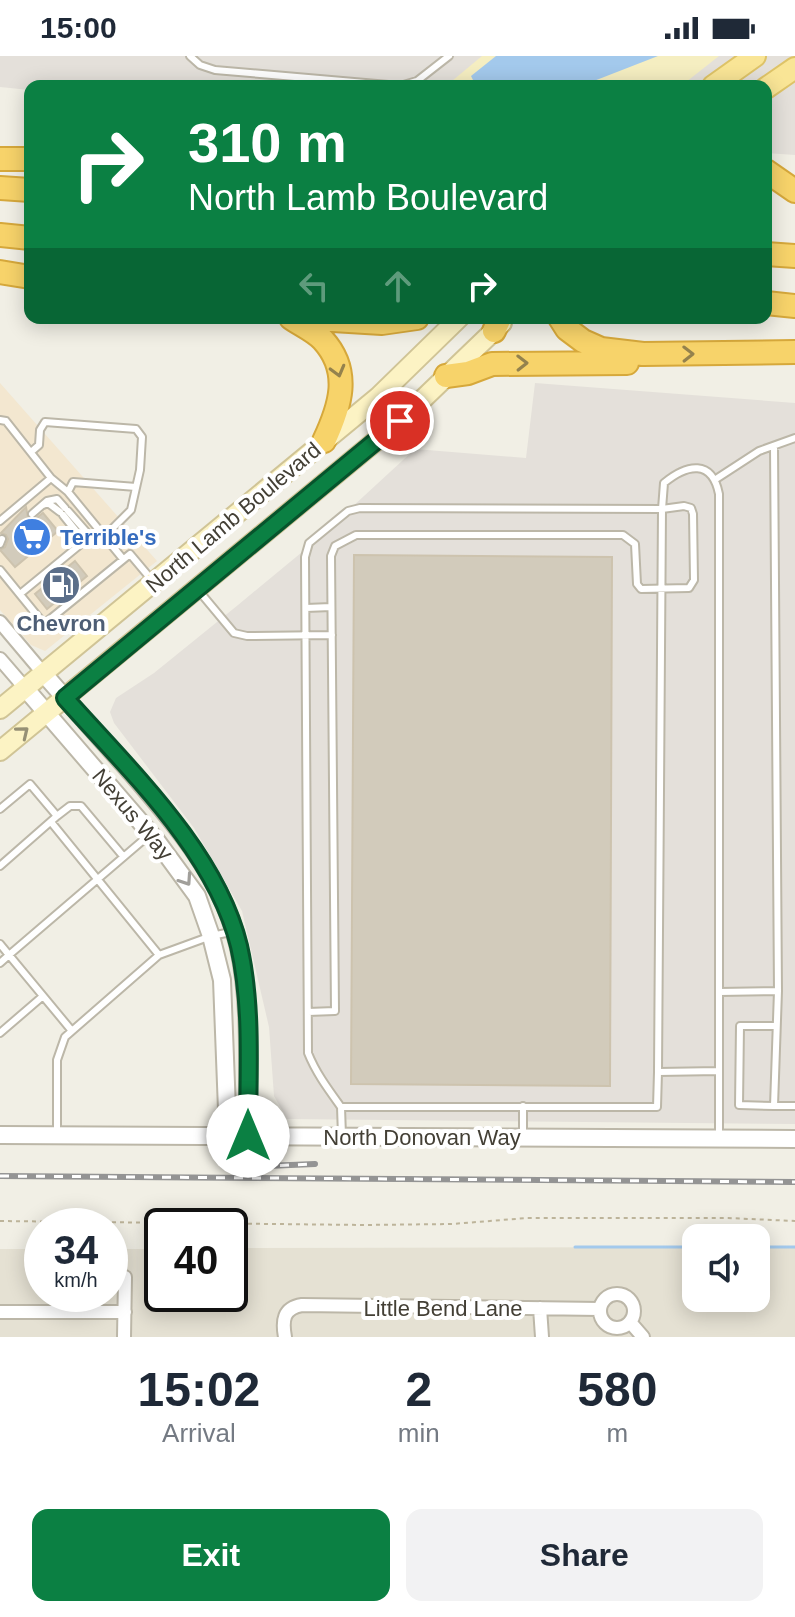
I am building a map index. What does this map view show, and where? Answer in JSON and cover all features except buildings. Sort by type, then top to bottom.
[{"type":"highway","points":[[0,159],[24,159]]},
{"type":"highway","points":[[772,176],[795,193]]},
{"type":"highway","points":[[0,188],[24,190]]},
{"type":"highway","points":[[772,191],[795,193]]},
{"type":"highway","points":[[0,235],[24,237]]},
{"type":"highway","points":[[772,254],[795,256]]},
{"type":"highway","points":[[0,272],[24,276]]},
{"type":"highway","points":[[772,304],[795,306]]},
{"type":"highway","points":[[300,324],[322,338],[340,370],[342,387],[339,409],[324,441]]},
{"type":"highway","points":[[564,324],[583,341],[601,349],[643,354],[795,352]]},
{"type":"highway","points":[[446,376],[468,373],[492,364],[626,363],[643,354]]},
{"type":"main road","points":[[721,80],[755,56]]},
{"type":"main road","points":[[772,84],[795,68]]},
{"type":"main road","name":"North Lamb Boulevard","points":[[0,709],[378,397],[453,324]]},
{"type":"main road","name":"North Lamb Boulevard","points":[[0,751],[400,421],[498,324]]},
{"type":"street","name":"Nexus Way","points":[[0,622],[173,821],[199,856],[221,898],[239,947],[247,1011],[248,1136]]},
{"type":"street","name":"Nexus Way","points":[[0,659],[151,833],[197,896],[222,980],[228,1136]]},
{"type":"street","name":"North Donovan Way","points":[[0,1135],[795,1139]]},
{"type":"street","points":[[610,1296],[626,1297],[633,1306],[630,1322],[621,1328],[610,1327],[602,1320],[602,1304],[610,1296]]},
{"type":"street","name":"Little Bend Lane","points":[[285,1337],[282,1322],[288,1311],[302,1305],[600,1309]]},
{"type":"street","points":[[540,1308],[542,1337]]},
{"type":"street","points":[[0,1312],[24,1312]]},
{"type":"street","points":[[124,1337],[125,1312]]},
{"type":"street","points":[[630,1322],[643,1337]]},
{"type":"lane","points":[[190,56],[200,65],[215,70],[331,80]]},
{"type":"lane","points":[[418,80],[449,56]]},
{"type":"lane","points":[[0,420],[6,421],[51,478],[68,492],[123,559]]},
{"type":"lane","points":[[31,452],[39,445],[40,430],[45,422],[136,429],[142,437],[131,510],[104,537]]},
{"type":"lane","points":[[716,479],[759,451],[795,438]]},
{"type":"lane","points":[[774,446],[778,991],[774,1106]]},
{"type":"lane","points":[[341,1107],[657,1107],[662,509],[664,483],[677,472],[695,468],[708,471],[716,479],[719,494],[719,1138]]},
{"type":"lane","points":[[0,521],[51,478]]},
{"type":"lane","points":[[68,492],[73,482],[136,487]]},
{"type":"lane","points":[[32,514],[48,503],[64,511],[87,539]]},
{"type":"lane","points":[[308,1012],[335,1011],[331,607],[331,556],[335,546],[356,535],[623,535],[635,544],[637,584],[641,589],[689,588],[694,580],[691,508],[360,508],[348,511],[309,543],[305,557],[308,1053],[313,1067],[341,1107],[342,1136]]},
{"type":"lane","points":[[20,594],[51,568],[67,561],[98,530]]},
{"type":"lane","points":[[0,570],[44,624],[130,554],[154,582]]},
{"type":"lane","points":[[51,568],[56,575]]},
{"type":"lane","points":[[82,579],[89,587]]},
{"type":"lane","points":[[37,580],[42,587]]},
{"type":"lane","points":[[197,589],[234,633],[247,636],[332,635]]},
{"type":"lane","points":[[69,590],[75,598]]},
{"type":"lane","points":[[55,602],[61,610]]},
{"type":"lane","points":[[306,608],[331,607]]},
{"type":"lane","points":[[5,809],[30,784],[57,816]]},
{"type":"lane","points":[[0,866],[6,855],[70,806],[81,806],[123,856]]},
{"type":"lane","points":[[51,822],[159,955]]},
{"type":"lane","points":[[0,963],[151,833]]},
{"type":"lane","points":[[57,1135],[57,1060],[65,1037],[159,955],[234,931]]},
{"type":"lane","points":[[0,944],[72,1031]]},
{"type":"lane","points":[[719,992],[778,991]]},
{"type":"lane","points":[[0,1033],[43,996]]},
{"type":"lane","points":[[775,1026],[740,1026],[739,1105],[795,1106]]},
{"type":"lane","points":[[658,1072],[719,1071]]},
{"type":"lane","points":[[523,1106],[523,1137]]},
{"type":"path","points":[[0,1221],[204,1221],[289,1225],[452,1224],[527,1218],[795,1221]]},
{"type":"shaded area","points":[[0,56],[795,56],[795,155],[772,153],[772,80],[24,80],[24,89],[0,87]]},
{"type":"shaded area","points":[[0,383],[157,561],[45,651],[31,645],[0,610]]},
{"type":"shaded area","points":[[535,383],[795,403],[795,1124],[287,1119],[274,1096],[269,1027],[242,911],[194,828],[114,723],[110,712],[116,698],[154,673],[313,543],[415,449],[526,458]]},
{"type":"shaded area","points":[[770,1246],[795,1246],[795,1337],[0,1337],[0,1249],[24,1249],[24,1312],[128,1312],[128,1249],[144,1249],[144,1312],[248,1312],[248,1248],[682,1247],[682,1312],[770,1312]]},
{"type":"sand","points":[[482,56],[719,56],[689,80],[453,80]]},
{"type":"water","points":[[496,56],[658,56],[596,80],[473,80],[471,76]]},
{"type":"waterway","points":[[575,1247],[682,1247]]},
{"type":"waterway","points":[[770,1247],[795,1247]]},
{"type":"railway","points":[[244,1167],[315,1164]]},
{"type":"railway","points":[[0,1176],[795,1182]]},
{"type":"place","name":"Terrible's","points":[[32,537]]},
{"type":"place","name":"Chevron","points":[[61,585]]},
{"type":"route","points":[[248,1136],[247,1011],[239,947],[230,918],[199,856],[173,821],[65,698],[400,421]]}]
